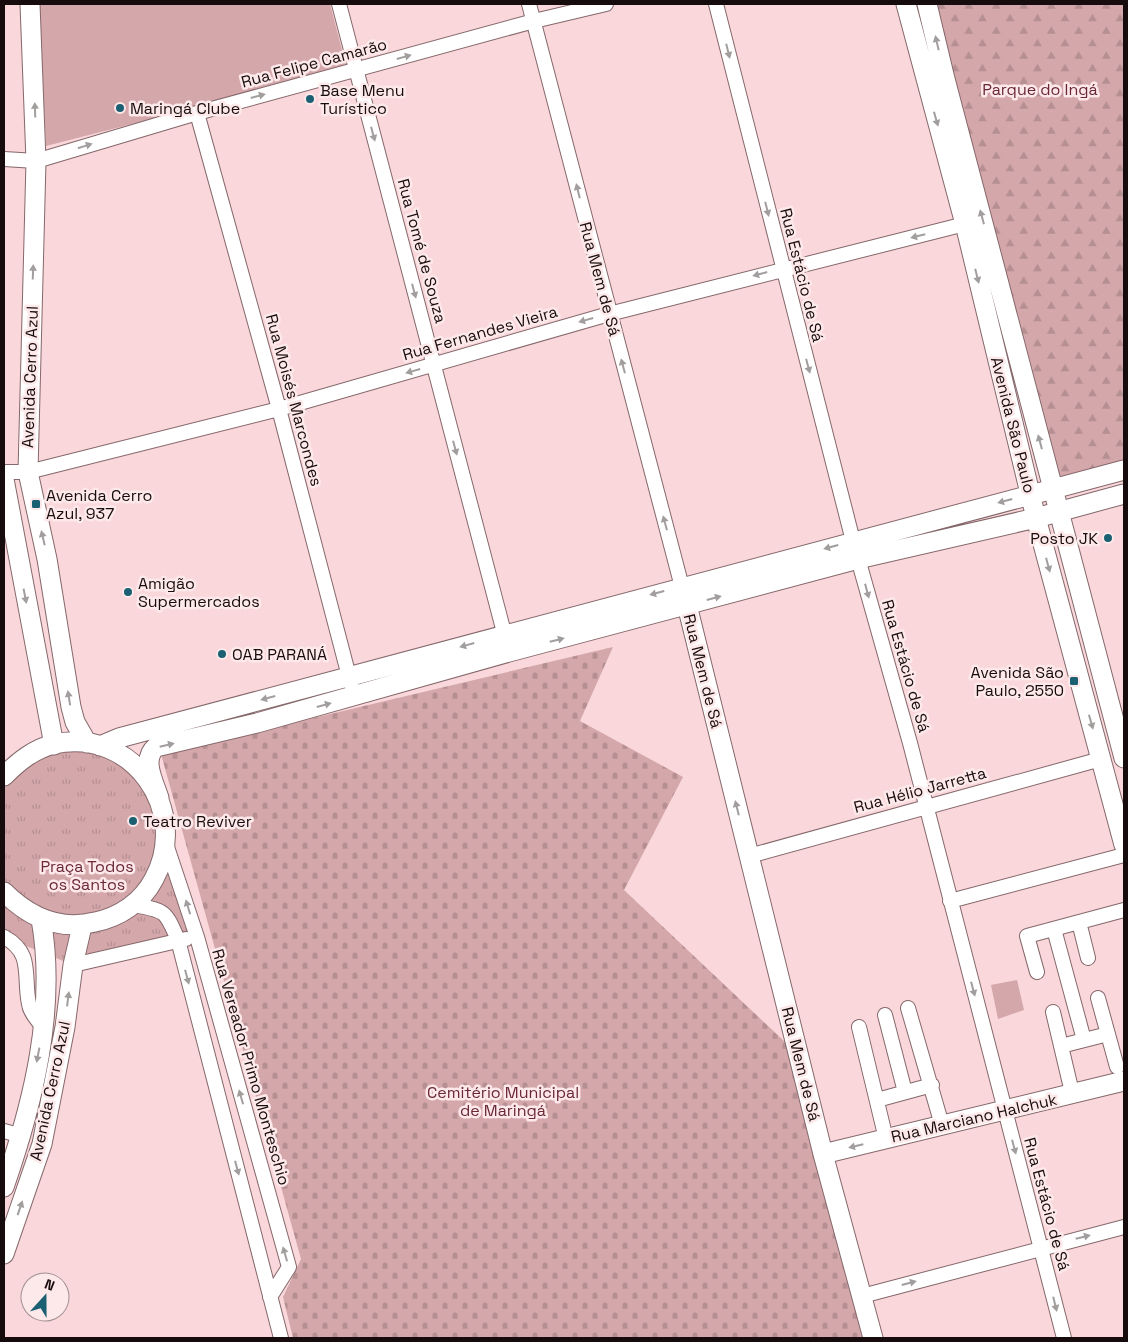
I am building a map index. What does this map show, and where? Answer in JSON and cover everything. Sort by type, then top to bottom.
[{"type":"main road","name":"Avenida Cerro Azul","points":[[30,4],[36,161],[28,472],[47,559],[71,707],[75,722],[94,745]]},
{"type":"main road","name":"Avenida São Paulo","points":[[906,4],[965,224],[1036,518],[1124,846]]},
{"type":"main road","name":"Avenida São Paulo","points":[[927,4],[1058,512],[1124,758]]},
{"type":"main road","points":[[914,39],[923,49],[930,76],[936,79],[945,79]]},
{"type":"main road","points":[[928,91],[945,102],[959,128]]},
{"type":"main road","points":[[4,776],[12,759],[54,745],[94,745],[349,678],[687,606],[1030,494],[1124,470]]},
{"type":"main road","points":[[4,479],[54,745]]},
{"type":"main road","points":[[4,892],[20,907],[41,919],[82,926],[111,919],[134,905],[154,881],[161,867],[166,844],[166,820],[148,760],[150,752],[156,747],[354,697],[507,643],[682,587],[856,550],[1036,518],[1124,494]]},
{"type":"main road","name":"Rua Mem de Sá","points":[[682,587],[823,1154],[873,1338]]},
{"type":"main road","points":[[94,745],[125,757],[145,775],[159,798]]},
{"type":"main road","name":"Avenida Cerro Azul","points":[[4,1187],[13,1134],[32,1087],[43,1028],[46,971],[45,943],[41,919]]},
{"type":"main road","name":"Avenida Cerro Azul","points":[[4,1254],[42,1144],[64,1027],[73,965],[82,926]]},
{"type":"main road","name":"Rua Marciano Halchuk","points":[[823,1154],[1005,1111],[1121,1074]]},
{"type":"main road","points":[[32,1087],[51,1091]]},
{"type":"street","name":"Rua Tomé de Souza","points":[[339,4],[507,643]]},
{"type":"street","name":"Rua Mem de Sá","points":[[529,4],[682,587]]},
{"type":"street","name":"Rua Felipe Camarão","points":[[4,159],[36,161],[198,113],[534,20],[606,4]]},
{"type":"street","name":"Rua Estácio de Sá","points":[[716,4],[782,269],[856,550],[910,743],[925,807],[1064,1338]]},
{"type":"street","name":"Rua Moisés Marcondes","points":[[198,113],[279,409],[354,697]]},
{"type":"street","name":"Rua Fernandes Vieira","points":[[4,472],[28,472],[279,409],[609,314],[965,224]]},
{"type":"street","name":"Rua Hélio Jarretta","points":[[749,856],[1101,759]]},
{"type":"street","name":"Rua Vereador Primo Monteschio","points":[[166,844],[197,937],[289,1267],[270,1297]]},
{"type":"street","points":[[950,901],[1124,855]]},
{"type":"street","points":[[134,905],[159,909],[167,915],[178,940],[282,1338]]},
{"type":"street","points":[[1037,972],[1027,936],[1124,910]]},
{"type":"street","points":[[1079,922],[1088,958]]},
{"type":"street","points":[[1054,929],[1084,1040]]},
{"type":"street","points":[[4,937],[15,943],[22,951],[29,1004],[43,1028]]},
{"type":"street","points":[[73,965],[197,937]]},
{"type":"street","points":[[1098,998],[1121,1074]]},
{"type":"street","points":[[908,1008],[932,1085],[942,1125]]},
{"type":"street","points":[[1053,1012],[1070,1084]]},
{"type":"street","points":[[885,1015],[904,1092]]},
{"type":"street","points":[[859,1027],[886,1139]]},
{"type":"street","points":[[1061,1046],[1108,1034]]},
{"type":"street","points":[[877,1100],[932,1085]]},
{"type":"street","points":[[862,1296],[1124,1227]]},
{"type":"green space","name":"Maringá Clube","points":[[39,4],[330,4],[347,69],[46,146]]},
{"type":"green space","name":"Parque do Ingá","points":[[931,4],[1124,4],[1124,467],[1055,485]]},
{"type":"green space","name":"Cemitério Municipal de Maringá","points":[[613,647],[580,721],[683,777],[624,890],[785,1042],[864,1338],[293,1338],[283,1297],[301,1259],[161,754]]},
{"type":"green space","name":"Praça Todos os Santos","points":[[87,743],[145,775],[197,937],[73,965],[4,937],[4,776],[19,760]]},
{"type":"green space","points":[[1017,980],[1024,1010],[998,1019],[991,985]]},
{"type":"place","name":"Base Menu Turístico","points":[[310,99]]},
{"type":"place","name":"Maringá Clube","points":[[120,108]]},
{"type":"place","name":"Avenida Cerro Azul, 937","points":[[36,504]]},
{"type":"place","name":"Posto JK","points":[[1108,538]]},
{"type":"place","name":"Amigão Supermercados","points":[[128,592]]},
{"type":"place","name":"OAB PARANÁ","points":[[222,654]]},
{"type":"place","name":"Avenida São Paulo, 2550","points":[[1074,681]]},
{"type":"place","name":"Teatro Reviver","points":[[133,821]]}]
